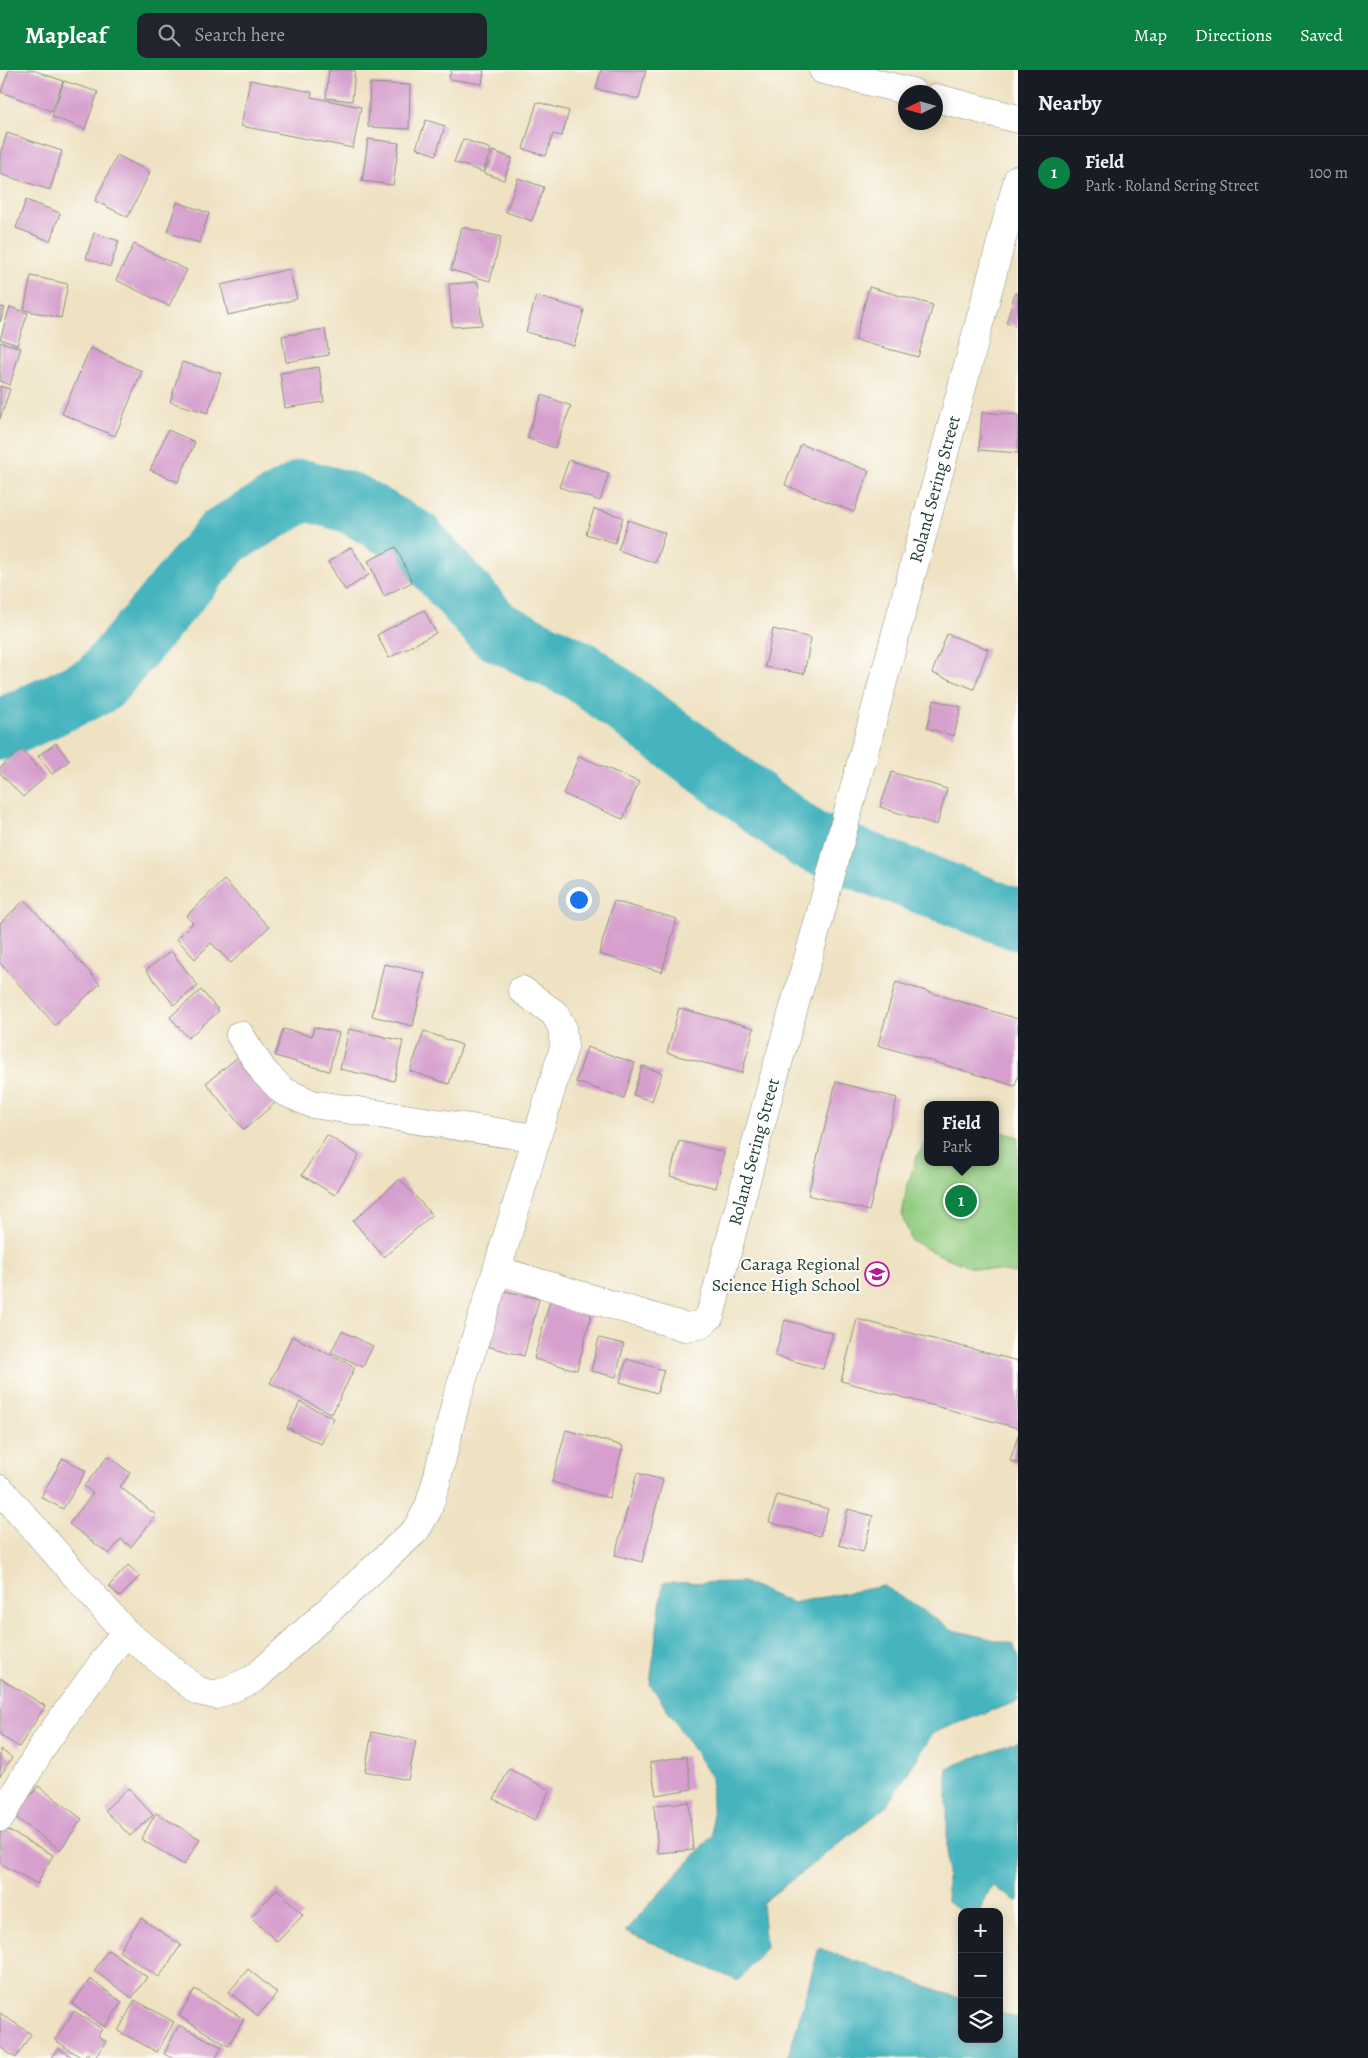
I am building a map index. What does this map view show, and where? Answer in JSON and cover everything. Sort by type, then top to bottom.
[{"type":"street","points":[[823,70],[898,89]]},
{"type":"street","points":[[943,100],[1018,119]]},
{"type":"street","name":"Roland Sering Street","points":[[497,1270],[685,1326],[700,1325],[710,1316],[760,1125],[827,887],[1018,179]]},
{"type":"street","points":[[0,1489],[125,1632],[198,1691],[216,1695],[232,1690],[254,1678],[416,1530],[428,1509],[456,1401],[564,1047],[562,1027],[554,1014],[522,990]]},
{"type":"street","points":[[240,1035],[264,1072],[283,1091],[312,1104],[536,1138]]},
{"type":"street","points":[[0,1818],[46,1741],[125,1632]]},
{"type":"green space","points":[[999,1131],[1018,1137],[1018,1274],[969,1267],[912,1241],[902,1216],[907,1187],[917,1156],[924,1146],[924,1166],[999,1166]]},
{"type":"water","points":[[743,1582],[792,1603],[884,1586],[953,1630],[1013,1644],[1018,1655],[1018,1701],[934,1732],[885,1808],[762,1903],[766,1947],[738,1981],[625,1931],[713,1835],[711,1776],[650,1684],[663,1583]]},
{"type":"water","points":[[1018,1741],[1018,1902],[992,1885],[981,1908],[958,1909],[947,1902],[947,1768]]},
{"type":"water","points":[[819,1948],[958,1998],[958,2043],[1003,2043],[1003,2013],[1018,2019],[1018,2058],[788,2058]]},
{"type":"building","points":[[9,70],[33,70],[63,81],[52,111],[1,92]]},
{"type":"building","points":[[329,70],[355,70],[352,101],[326,98]]},
{"type":"building","points":[[451,70],[484,70],[482,84],[449,79]]},
{"type":"building","points":[[601,70],[646,70],[639,99],[596,89]]},
{"type":"building","points":[[250,80],[312,92],[311,97],[361,107],[353,148],[241,126]]},
{"type":"building","points":[[64,81],[98,92],[85,129],[52,117]]},
{"type":"building","points":[[370,83],[410,85],[409,129],[368,127]]},
{"type":"building","points":[[537,102],[569,111],[562,136],[553,134],[546,156],[523,149]]},
{"type":"building","points":[[426,120],[445,126],[436,155],[416,148]]},
{"type":"building","points":[[7,133],[62,151],[50,190],[0,174],[0,154]]},
{"type":"building","points":[[368,139],[399,143],[393,185],[362,181]]},
{"type":"building","points":[[463,139],[491,149],[483,172],[454,162]]},
{"type":"building","points":[[493,151],[512,158],[504,180],[484,173]]},
{"type":"building","points":[[117,155],[150,172],[128,217],[95,201]]},
{"type":"building","points":[[518,178],[544,187],[532,221],[506,212]]},
{"type":"building","points":[[26,200],[60,213],[50,241],[16,228]]},
{"type":"building","points":[[177,202],[209,213],[199,243],[167,232]]},
{"type":"building","points":[[462,227],[501,237],[490,281],[451,270]]},
{"type":"building","points":[[94,233],[119,241],[110,267],[86,258]]},
{"type":"building","points":[[134,244],[187,270],[169,306],[116,280]]},
{"type":"building","points":[[289,269],[297,299],[228,315],[221,285]]},
{"type":"building","points":[[31,276],[68,284],[61,318],[24,310]]},
{"type":"building","points":[[478,282],[482,325],[452,327],[449,284]]},
{"type":"building","points":[[869,287],[933,305],[918,357],[855,340]]},
{"type":"building","points":[[1015,293],[1018,294],[1018,326],[1006,323]]},
{"type":"building","points":[[536,296],[584,310],[574,346],[526,332]]},
{"type":"building","points":[[0,307],[5,308],[0,322]]},
{"type":"building","points":[[10,307],[28,313],[17,345],[0,339]]},
{"type":"building","points":[[325,329],[329,355],[286,362],[282,336]]},
{"type":"building","points":[[0,342],[21,348],[10,385],[0,381]]},
{"type":"building","points":[[90,348],[142,371],[115,436],[62,414]]},
{"type":"building","points":[[182,362],[221,373],[208,413],[170,402]]},
{"type":"building","points":[[319,367],[324,402],[285,408],[280,373]]},
{"type":"building","points":[[0,386],[10,389],[0,419]]},
{"type":"building","points":[[542,395],[571,406],[555,448],[527,438]]},
{"type":"building","points":[[982,412],[1018,415],[1018,453],[979,450]]},
{"type":"building","points":[[168,430],[195,442],[178,482],[150,470]]},
{"type":"building","points":[[801,444],[869,471],[854,512],[785,485]]},
{"type":"building","points":[[569,460],[609,473],[600,501],[559,487]]},
{"type":"building","points":[[594,509],[623,517],[615,543],[586,534]]},
{"type":"building","points":[[628,520],[665,533],[655,563],[618,550]]},
{"type":"building","points":[[351,547],[369,575],[345,590],[328,562]]},
{"type":"building","points":[[396,547],[412,582],[384,596],[368,561]]},
{"type":"building","points":[[424,610],[436,633],[389,658],[377,635]]},
{"type":"building","points":[[773,629],[811,638],[804,674],[765,667]]},
{"type":"building","points":[[947,634],[988,649],[974,689],[932,673]]},
{"type":"building","points":[[934,700],[961,707],[954,736],[927,728]]},
{"type":"building","points":[[56,743],[69,761],[52,774],[38,756]]},
{"type":"building","points":[[21,749],[46,776],[23,797],[0,773],[0,768]]},
{"type":"building","points":[[579,756],[639,782],[623,819],[563,794]]},
{"type":"building","points":[[892,772],[947,789],[937,825],[880,807]]},
{"type":"building","points":[[224,880],[269,927],[231,963],[211,943],[195,959],[177,939],[193,923],[186,916]]},
{"type":"building","points":[[25,900],[100,984],[55,1025],[0,963],[0,923]]},
{"type":"building","points":[[614,901],[677,919],[662,972],[599,954]]},
{"type":"building","points":[[171,951],[198,986],[174,1005],[146,970]]},
{"type":"building","points":[[384,964],[425,973],[413,1026],[372,1016]]},
{"type":"building","points":[[896,982],[1018,1019],[1018,1076],[1015,1086],[878,1045]]},
{"type":"building","points":[[201,990],[219,1011],[188,1038],[170,1017]]},
{"type":"building","points":[[679,1008],[754,1028],[742,1073],[667,1053]]},
{"type":"building","points":[[314,1027],[339,1033],[329,1071],[275,1056],[283,1029],[312,1036]]},
{"type":"building","points":[[349,1029],[403,1041],[394,1081],[340,1069]]},
{"type":"building","points":[[424,1031],[462,1045],[449,1084],[410,1071]]},
{"type":"building","points":[[587,1047],[635,1063],[624,1098],[576,1082]]},
{"type":"building","points":[[238,1057],[275,1103],[244,1130],[206,1083]]},
{"type":"building","points":[[642,1066],[662,1073],[652,1101],[633,1095]]},
{"type":"building","points":[[836,1082],[897,1098],[869,1211],[808,1195]]},
{"type":"building","points":[[327,1135],[359,1155],[335,1195],[302,1175]]},
{"type":"building","points":[[679,1141],[724,1152],[716,1188],[670,1176]]},
{"type":"building","points":[[400,1179],[432,1215],[384,1257],[353,1221]]},
{"type":"building","points":[[502,1290],[539,1299],[524,1356],[486,1346]]},
{"type":"building","points":[[552,1293],[594,1304],[577,1370],[534,1359]]},
{"type":"building","points":[[857,1319],[1018,1361],[1018,1428],[841,1381]]},
{"type":"building","points":[[785,1320],[833,1333],[823,1369],[775,1356]]},
{"type":"building","points":[[342,1331],[373,1346],[363,1367],[331,1352]]},
{"type":"building","points":[[292,1336],[355,1367],[332,1414],[270,1383]]},
{"type":"building","points":[[599,1338],[624,1344],[616,1377],[591,1371]]},
{"type":"building","points":[[627,1359],[664,1370],[657,1393],[620,1382]]},
{"type":"building","points":[[300,1402],[334,1418],[321,1444],[287,1428]]},
{"type":"building","points":[[566,1430],[623,1446],[609,1498],[552,1482]]},
{"type":"building","points":[[1018,1435],[1018,1463],[1010,1461]]},
{"type":"building","points":[[108,1456],[130,1473],[120,1487],[156,1515],[131,1547],[121,1539],[109,1554],[69,1524],[93,1493],[84,1486]]},
{"type":"building","points":[[63,1458],[86,1471],[63,1509],[41,1497]]},
{"type":"building","points":[[637,1473],[663,1480],[642,1562],[615,1555]]},
{"type":"building","points":[[777,1495],[828,1509],[820,1536],[769,1522]]},
{"type":"building","points":[[848,1509],[873,1516],[863,1552],[839,1545]]},
{"type":"building","points":[[128,1565],[140,1576],[120,1597],[109,1586]]},
{"type":"building","points":[[0,1678],[45,1706],[19,1747],[0,1735]]},
{"type":"building","points":[[372,1732],[416,1741],[408,1780],[365,1771]]},
{"type":"building","points":[[0,1749],[12,1758],[0,1776]]},
{"type":"building","points":[[686,1756],[692,1789],[656,1795],[650,1762]]},
{"type":"building","points":[[509,1769],[550,1790],[535,1820],[494,1799]]},
{"type":"building","points":[[38,1786],[82,1819],[60,1850],[15,1817]]},
{"type":"building","points":[[128,1788],[153,1815],[130,1836],[105,1810]]},
{"type":"building","points":[[689,1802],[693,1850],[658,1853],[654,1805]]},
{"type":"building","points":[[156,1813],[200,1839],[184,1865],[141,1839]]},
{"type":"building","points":[[4,1828],[53,1855],[37,1884],[0,1863],[0,1835]]},
{"type":"building","points":[[277,1889],[303,1915],[277,1942],[251,1917]]},
{"type":"building","points":[[141,1918],[181,1945],[159,1977],[119,1951]]},
{"type":"building","points":[[108,1950],[147,1977],[132,1998],[94,1971]]},
{"type":"building","points":[[248,1969],[277,1993],[258,2016],[229,1992]]},
{"type":"building","points":[[90,1979],[122,2002],[105,2027],[72,2004]]},
{"type":"building","points":[[195,1989],[244,2019],[228,2046],[179,2016]]},
{"type":"building","points":[[135,2000],[174,2022],[157,2052],[118,2031]]},
{"type":"building","points":[[74,2011],[102,2029],[98,2036],[106,2041],[95,2058],[87,2053],[82,2058],[55,2040]]},
{"type":"building","points":[[0,2013],[31,2034],[16,2058],[0,2047]]},
{"type":"building","points":[[179,2025],[222,2047],[216,2058],[172,2058],[164,2054]]},
{"type":"building","points":[[58,2048],[74,2058],[51,2058]]},
{"type":"waterway","points":[[0,730],[99,684],[224,536],[304,490],[351,503],[415,540],[495,630],[582,672],[808,840],[1018,920]]},
{"type":"place","name":"Field","points":[[961,1201]]},
{"type":"place","name":"Caraga Regional Science High School","points":[[877,1274]]}]
